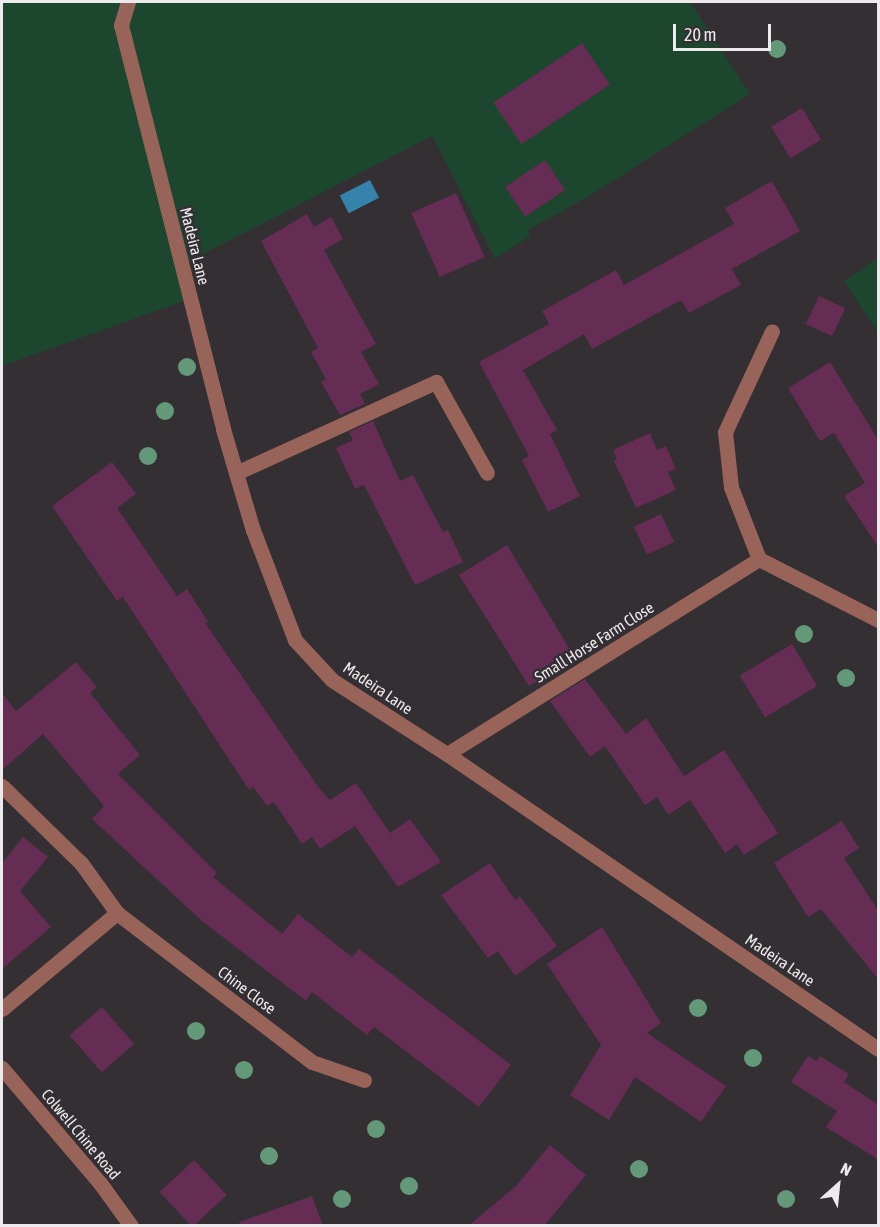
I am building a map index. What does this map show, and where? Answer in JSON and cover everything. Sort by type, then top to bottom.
[{"type":"street","name":"Madeira Lane","points":[[128,2],[120,25],[236,472],[295,640],[332,680],[447,754],[879,1049]]},
{"type":"street","points":[[771,330],[725,432],[731,488],[759,559],[879,620]]},
{"type":"street","points":[[236,472],[436,382],[487,473]]},
{"type":"street","name":"Small Horse Farm Close","points":[[447,754],[759,559]]},
{"type":"street","name":"Chine Close","points":[[2,786],[81,863],[117,913],[312,1062],[364,1080]]},
{"type":"street","points":[[2,1009],[117,913]]},
{"type":"street","name":"Colwell Chine Road","points":[[2,1068],[100,1183],[131,1226]]},
{"type":"green space","points":[[2,2],[121,2],[114,24],[184,301],[2,366]]},
{"type":"green space","points":[[135,2],[690,2],[750,94],[586,198],[528,230],[530,236],[495,259],[432,136],[188,262],[127,25]]},
{"type":"green space","points":[[878,258],[878,333],[844,281]]},
{"type":"water","points":[[370,180],[379,198],[349,213],[340,195]]},
{"type":"building","points":[[582,43],[610,84],[521,144],[493,103]]},
{"type":"building","points":[[802,108],[821,140],[790,158],[771,127]]},
{"type":"building","points":[[545,160],[565,190],[525,217],[505,187]]},
{"type":"building","points":[[772,181],[800,231],[732,269],[741,285],[689,313],[681,300],[592,349],[584,334],[523,370],[557,430],[550,434],[580,496],[548,512],[522,460],[529,456],[479,362],[549,324],[542,311],[616,270],[624,285],[734,224],[725,208]]},
{"type":"building","points":[[456,193],[484,257],[440,277],[411,213]]},
{"type":"building","points":[[307,214],[314,227],[331,217],[343,239],[324,250],[376,344],[361,352],[379,384],[360,394],[365,404],[340,415],[321,382],[326,379],[311,352],[318,348],[261,241]]},
{"type":"building","points":[[819,296],[845,308],[832,336],[806,324]]},
{"type":"building","points":[[830,362],[879,441],[879,548],[844,496],[865,483],[834,433],[820,441],[788,388]]},
{"type":"building","points":[[373,421],[400,481],[413,475],[443,532],[448,530],[463,562],[415,585],[364,485],[355,489],[336,448],[353,440],[349,432]]},
{"type":"building","points":[[650,433],[657,450],[666,446],[676,469],[668,472],[676,490],[636,508],[614,461],[617,459],[613,450]]},
{"type":"building","points":[[112,462],[136,494],[117,508],[177,596],[187,589],[208,622],[205,623],[319,788],[330,800],[356,783],[390,833],[410,819],[441,862],[398,887],[355,826],[320,849],[312,837],[302,844],[274,802],[267,806],[253,787],[249,790],[123,597],[117,601],[52,506]]},
{"type":"building","points":[[661,514],[674,542],[647,555],[634,527]]},
{"type":"building","points":[[507,545],[575,658],[571,660],[574,663],[538,686],[536,682],[529,686],[459,575]]},
{"type":"building","points":[[792,644],[817,686],[765,717],[740,675]]},
{"type":"building","points":[[76,662],[97,687],[90,693],[140,755],[118,774],[217,873],[213,877],[282,934],[298,914],[352,957],[359,949],[511,1065],[479,1107],[374,1027],[367,1035],[312,992],[306,1001],[202,921],[92,819],[104,806],[43,734],[2,770],[2,693],[16,711]]},
{"type":"building","points":[[585,679],[626,734],[646,718],[684,776],[724,750],[778,833],[744,855],[737,844],[725,853],[690,800],[668,815],[657,797],[645,805],[605,746],[590,757],[550,701]]},
{"type":"building","points":[[842,821],[859,848],[844,858],[879,912],[879,980],[821,909],[808,917],[774,863]]},
{"type":"building","points":[[23,837],[48,857],[20,891],[51,927],[2,969],[2,863]]},
{"type":"building","points":[[490,863],[515,900],[520,896],[557,946],[515,976],[498,951],[488,958],[441,895]]},
{"type":"building","points":[[602,927],[661,1023],[647,1033],[726,1086],[701,1122],[635,1077],[609,1120],[570,1095],[601,1045],[547,964]]},
{"type":"building","points":[[102,1007],[134,1044],[102,1072],[70,1035]]},
{"type":"building","points":[[808,1056],[817,1061],[820,1056],[849,1074],[844,1082],[879,1105],[879,1160],[826,1127],[837,1111],[791,1082]]},
{"type":"building","points":[[550,1145],[586,1175],[544,1226],[468,1226],[516,1186]]},
{"type":"building","points":[[194,1160],[227,1195],[191,1226],[160,1192]]},
{"type":"building","points":[[312,1196],[323,1226],[240,1226],[239,1222]]}]
